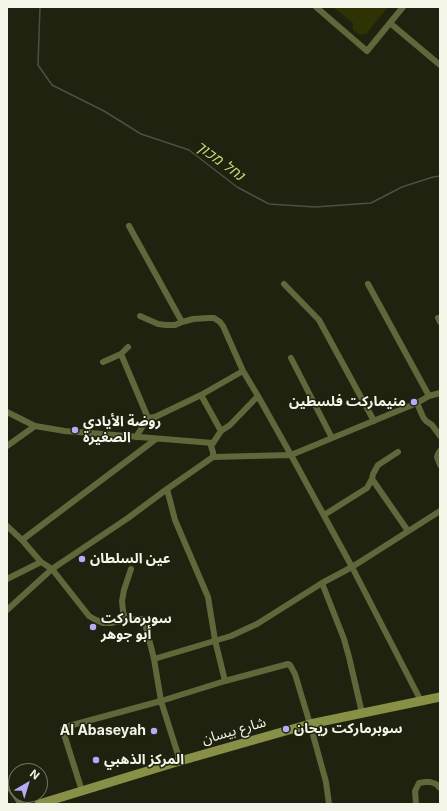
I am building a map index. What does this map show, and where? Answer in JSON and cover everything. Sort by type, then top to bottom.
[{"type":"street","points":[[316,7],[367,51],[403,7]]},
{"type":"street","points":[[390,23],[440,65]]},
{"type":"street","points":[[129,226],[182,322]]},
{"type":"street","points":[[284,284],[318,320],[374,421]]},
{"type":"street","points":[[368,284],[429,396]]},
{"type":"street","points":[[140,316],[158,324],[166,325],[193,319],[214,318],[223,326],[243,371],[324,515],[421,701]]},
{"type":"street","points":[[103,362],[120,354],[128,347]]},
{"type":"street","points":[[120,354],[148,418]]},
{"type":"street","points":[[291,358],[332,438]]},
{"type":"street","points":[[136,437],[148,418],[155,417],[201,395],[243,371]]},
{"type":"street","points":[[7,610],[52,569],[128,518],[212,457],[291,455],[417,403],[429,396],[440,393]]},
{"type":"street","points":[[201,395],[221,431]]},
{"type":"street","points":[[212,457],[213,452],[211,446],[221,431],[230,425],[258,396]]},
{"type":"street","points":[[417,403],[423,417],[432,425],[440,436]]},
{"type":"street","points":[[7,412],[35,426],[65,431],[213,443]]},
{"type":"street","points":[[7,446],[35,426]]},
{"type":"street","points":[[22,540],[156,439]]},
{"type":"street","points":[[440,451],[437,457],[440,466]]},
{"type":"street","points":[[324,515],[367,488],[372,479],[372,474],[378,465],[398,452]]},
{"type":"street","points":[[372,479],[408,531]]},
{"type":"street","points":[[166,489],[175,520],[208,597],[225,681]]},
{"type":"street","points":[[154,659],[231,636],[257,624],[388,545],[440,511]]},
{"type":"street","points":[[7,526],[22,540],[41,562],[52,569],[94,619],[103,623],[142,619],[146,627],[154,659],[161,701],[180,761]]},
{"type":"street","points":[[7,579],[41,562]]},
{"type":"street","points":[[125,620],[122,601],[131,569]]},
{"type":"street","points":[[322,584],[344,639],[362,713]]},
{"type":"street","points":[[82,791],[63,728],[288,664],[295,674],[310,724],[326,782],[329,804]]},
{"type":"street","name":"شارع بيسان","points":[[40,804],[180,761],[310,724],[440,697]]},
{"type":"street","points":[[416,804],[416,791],[419,783],[430,782],[436,784],[440,788]]},
{"type":"street","points":[[7,784],[21,804]]},
{"type":"green space","points":[[333,7],[388,7],[367,33],[360,35],[353,30],[353,23]]},
{"type":"waterway","name":"נחל מכוך","points":[[40,7],[38,65],[52,85],[104,111],[141,134],[189,150],[237,187],[269,204],[315,207],[371,203],[402,187],[440,176]]},
{"type":"place","name":"منيماركت فلسطين","points":[[414,402]]},
{"type":"place","name":"روضة الأيادي الصغيرة","points":[[75,430]]},
{"type":"place","name":"عين السلطان","points":[[82,559]]},
{"type":"place","name":"سوبرماركت أبو جوهر","points":[[93,627]]},
{"type":"place","name":"سوبرماركت ريحان","points":[[286,729]]},
{"type":"place","name":"Al Abaseyah","points":[[154,731]]},
{"type":"place","name":"المركز الذهبي","points":[[96,760]]}]
